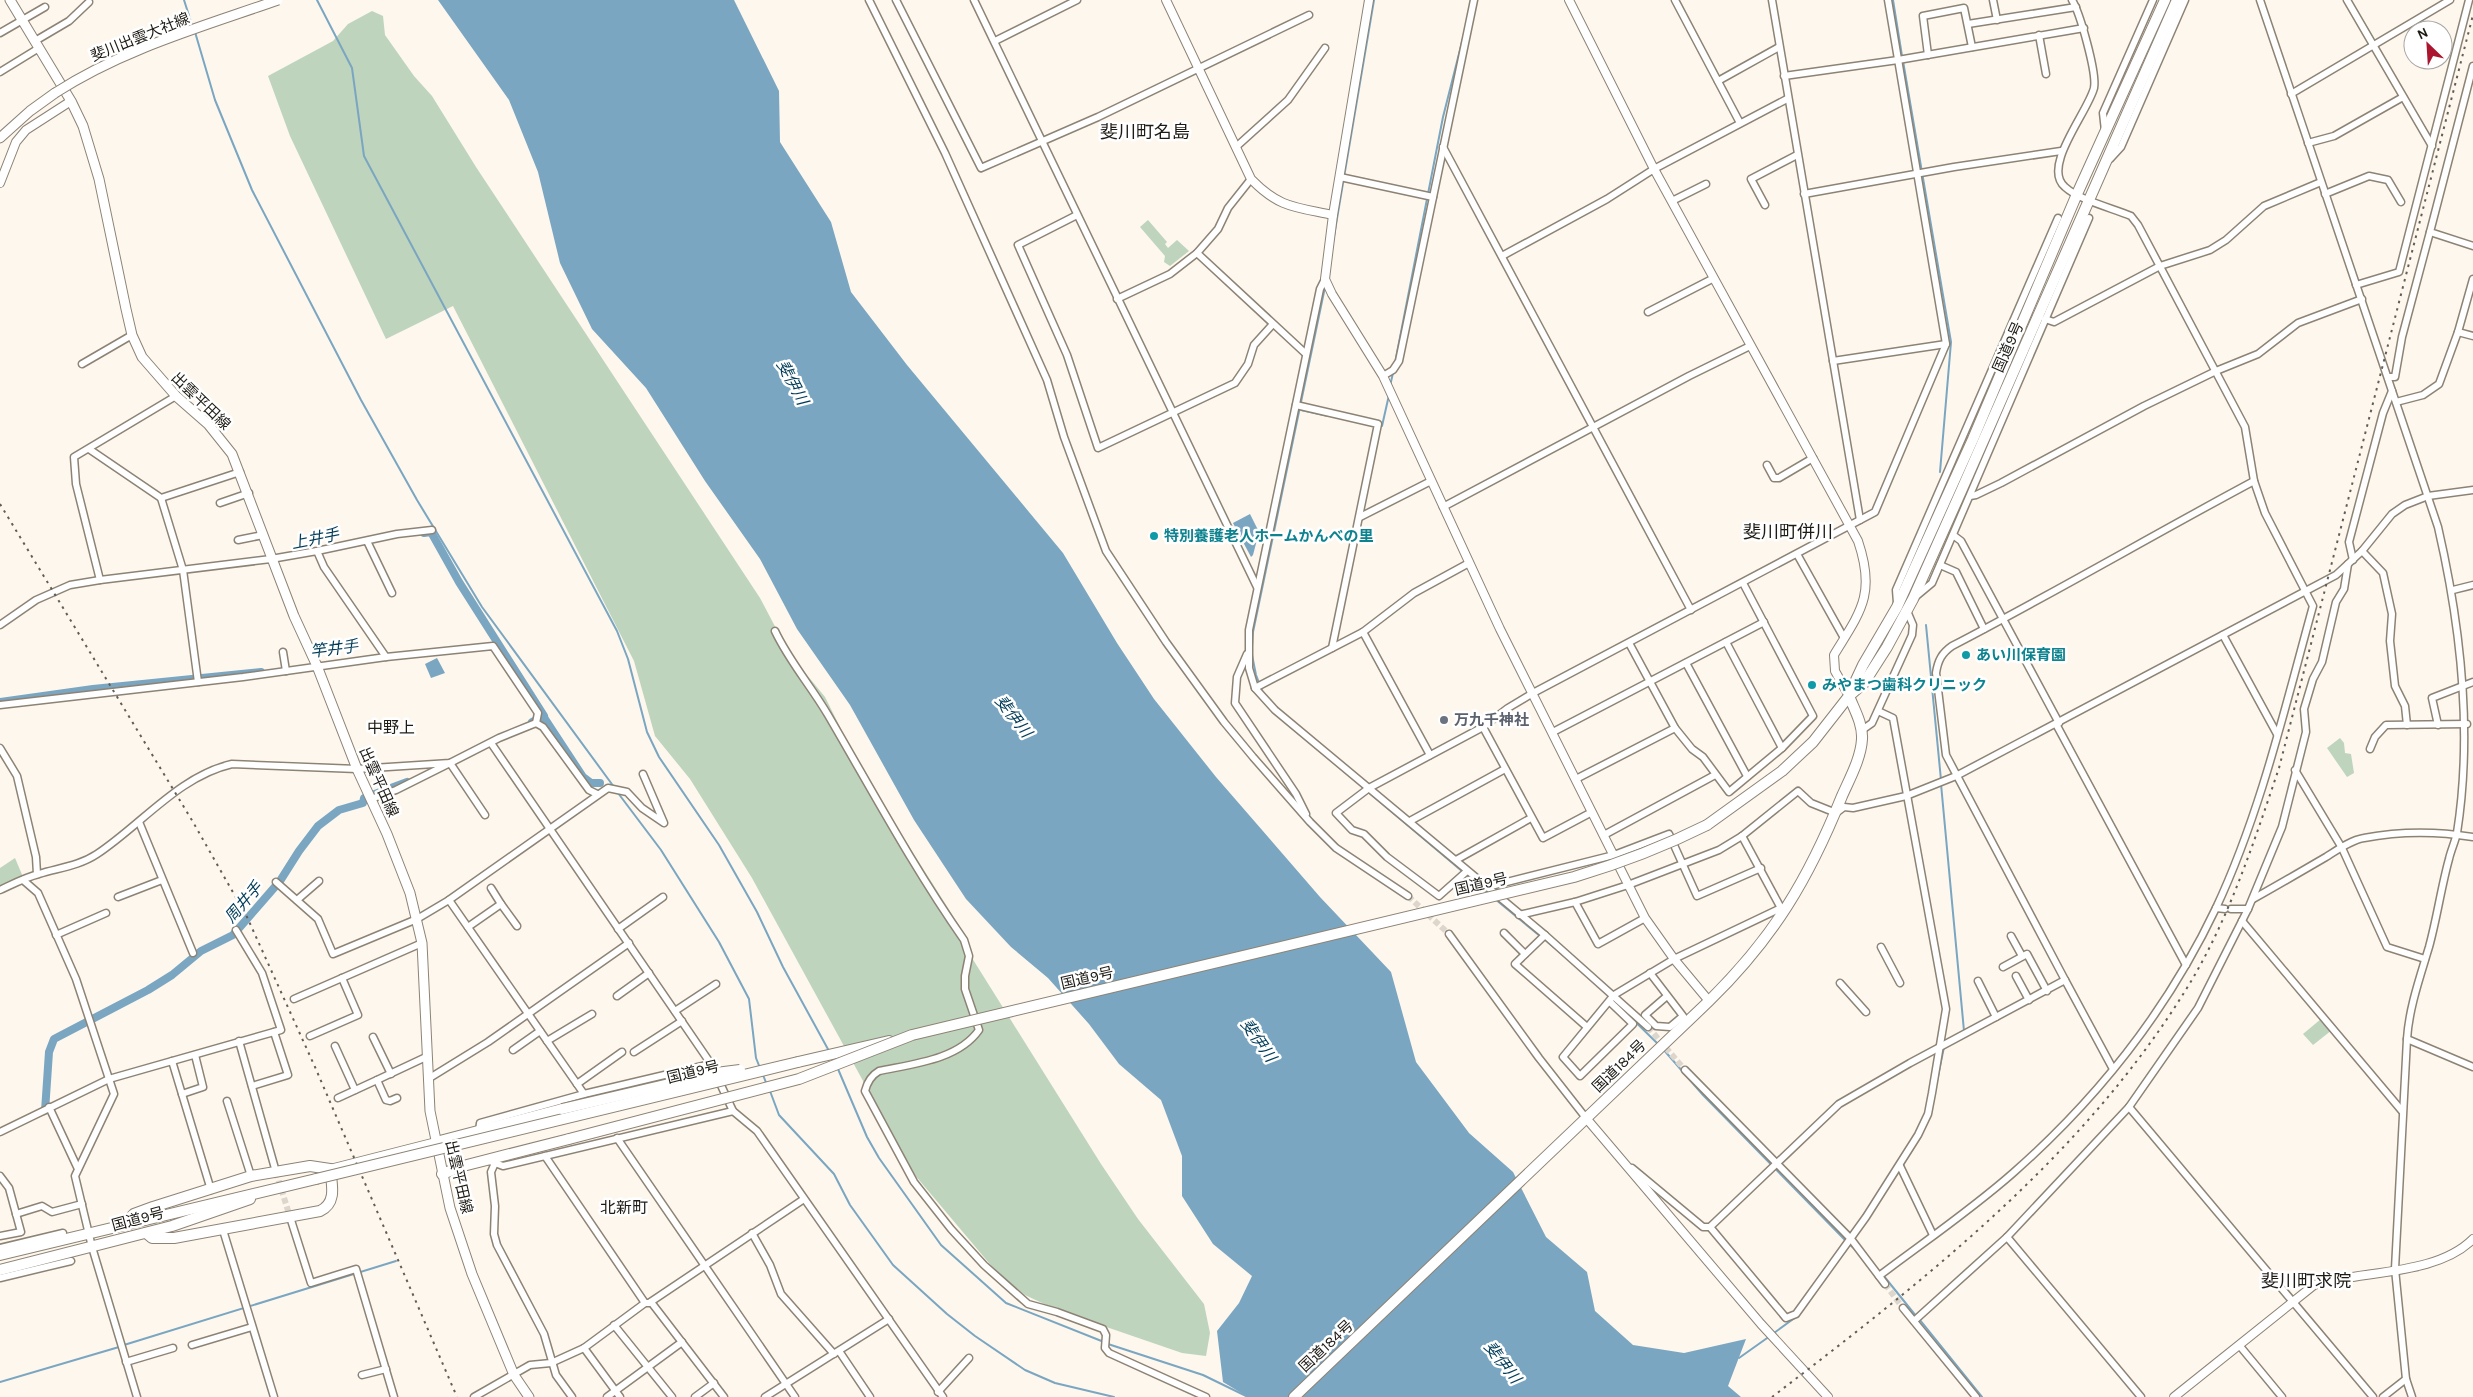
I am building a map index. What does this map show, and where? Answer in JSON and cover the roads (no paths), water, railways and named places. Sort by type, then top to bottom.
[{"type":"highway","name":"国道9号","points":[[1902,609],[1913,599],[1966,493],[1994,416],[2104,164],[2148,51],[2165,0]]},
{"type":"highway","name":"国道9号","points":[[0,1255],[1574,877],[1631,860],[1665,846],[1707,825],[1782,771],[1813,742],[1848,696],[1864,683],[1902,609],[1933,526],[1973,439],[2105,132],[2177,0]]},
{"type":"highway","points":[[1848,696],[1862,730]]},
{"type":"highway","name":"国道184号","points":[[1294,1397],[1574,1132],[1586,1118],[1740,970],[1808,873],[1836,813],[1858,759],[1862,730]]},
{"type":"highway","points":[[442,1174],[799,1079],[912,1035]]},
{"type":"highway","points":[[436,1142],[562,1109],[716,1074],[798,1062]]},
{"type":"highway","points":[[124,1224],[134,1214],[251,1176],[310,1166],[330,1169],[333,1190],[332,1200],[326,1208],[290,1217],[174,1238],[152,1238],[146,1233]]},
{"type":"highway","name":"国道9号","points":[[0,1270],[146,1233],[227,1208],[281,1187]]},
{"type":"main road","name":"出雲平田線","points":[[10,0],[71,101],[83,126],[100,179],[132,335],[142,357],[176,396],[221,438],[232,454],[271,559],[317,666],[357,769],[407,884],[422,943],[430,1112],[450,1208],[472,1274],[514,1375],[528,1397]]},
{"type":"main road","name":"斐川出雲大社線","points":[[0,138],[30,111],[80,77],[131,52],[278,0]]},
{"type":"street","points":[[869,0],[945,153],[1043,372],[1106,551],[1136,599],[1224,722],[1310,822],[1336,848],[1408,896]]},
{"type":"street","points":[[896,0],[981,168],[1042,142],[1309,15]]},
{"type":"street","points":[[974,0],[1256,587]]},
{"type":"street","points":[[995,41],[1077,0]]},
{"type":"street","points":[[1166,0],[1251,178],[1263,191],[1284,206],[1333,215]]},
{"type":"street","points":[[1369,0],[1333,215],[1325,279],[1320,289],[1256,587],[1247,653],[1248,668],[1255,688],[1275,710],[1545,935],[1648,1026]]},
{"type":"street","points":[[1383,376],[1393,370],[1399,361],[1474,0]]},
{"type":"street","points":[[1569,0],[1654,169],[1750,346],[1776,388],[1858,541],[1866,565],[1866,590],[1859,615],[1834,655],[1833,662],[1848,696]]},
{"type":"street","points":[[1675,0],[1740,123]]},
{"type":"street","points":[[1772,0],[1787,99],[1860,520]]},
{"type":"street","points":[[1468,871],[1439,896],[1387,857],[1364,834],[1352,830],[1336,813],[1354,797],[1483,727],[1508,708],[1533,693],[1875,512],[1946,344],[1888,0]]},
{"type":"street","points":[[1993,0],[1997,20]]},
{"type":"street","points":[[1879,1276],[2013,1173],[2084,1103],[2151,1020],[2186,965],[2216,908],[2266,780],[2313,606],[2307,590],[2265,512],[2254,481],[2245,427],[2138,225],[2131,216],[2089,200],[2064,187],[2058,176],[2061,151],[2072,135],[2094,86],[2084,28],[2072,0]]},
{"type":"street","points":[[2105,132],[2103,113],[2153,0]]},
{"type":"street","points":[[2104,164],[2121,147],[2185,0]]},
{"type":"street","points":[[2260,0],[2438,527],[2453,590],[2470,703],[2467,724],[2468,756],[2457,834],[2449,858],[2408,1022],[2395,1269],[2406,1379],[2412,1397]]},
{"type":"street","points":[[2347,0],[2372,46],[2432,146]]},
{"type":"street","points":[[2291,94],[2450,0]]},
{"type":"street","points":[[2356,285],[2400,272],[2469,0]]},
{"type":"street","points":[[0,72],[69,20],[89,2]]},
{"type":"street","points":[[0,33],[45,7]]},
{"type":"street","points":[[1968,24],[2076,7]]},
{"type":"street","points":[[1928,54],[1923,16],[1964,8],[1972,47]]},
{"type":"street","points":[[1784,76],[1898,60],[2084,28]]},
{"type":"street","points":[[2139,33],[2148,51],[2153,72]]},
{"type":"street","points":[[2039,35],[2046,74]]},
{"type":"street","points":[[1236,147],[1288,100],[1325,48]]},
{"type":"street","points":[[1718,81],[1779,48]]},
{"type":"street","points":[[2388,377],[2395,377],[2402,337],[2471,82],[2473,66]]},
{"type":"street","points":[[2308,143],[2334,136],[2403,97]]},
{"type":"street","points":[[1502,256],[1607,199],[1654,169],[1787,99]]},
{"type":"street","points":[[0,182],[16,142],[26,130],[71,101]]},
{"type":"street","points":[[1443,147],[1691,610]]},
{"type":"street","points":[[1804,194],[2061,151]]},
{"type":"street","points":[[1765,206],[1752,179],[1797,156]]},
{"type":"street","points":[[2325,194],[2369,176],[2388,180],[2401,202]]},
{"type":"street","points":[[1340,177],[1433,197]]},
{"type":"street","points":[[1117,299],[1170,274],[1197,253],[1218,229],[1228,208],[1251,178]]},
{"type":"street","points":[[2045,320],[2054,322],[2160,266],[2210,250],[2226,240],[2264,206],[2321,182]]},
{"type":"street","points":[[1672,201],[1706,184]]},
{"type":"street","points":[[1077,215],[1018,245],[1067,355],[1098,448],[1235,383],[1248,364],[1254,345],[1273,324]]},
{"type":"street","points":[[1862,730],[1872,723],[1912,635],[1913,626],[1902,609],[1896,590],[2058,218]]},
{"type":"street","points":[[1913,599],[1932,583],[1962,513],[1966,493],[1997,433],[2089,218]]},
{"type":"street","points":[[2430,232],[2473,246]]},
{"type":"street","points":[[2071,239],[2071,260]]},
{"type":"street","points":[[2045,249],[2057,240]]},
{"type":"street","points":[[1197,253],[1306,354]]},
{"type":"street","points":[[1648,312],[1714,278]]},
{"type":"street","points":[[1325,279],[1332,294],[1383,376],[1469,563],[1645,918],[1674,959],[1709,1001]]},
{"type":"street","points":[[2396,402],[2423,395],[2439,384],[2458,332],[2473,279]]},
{"type":"street","points":[[1966,493],[1976,495],[2001,484],[2144,406],[2216,371],[2258,354],[2298,323],[2362,299]]},
{"type":"street","points":[[2013,325],[2014,344]]},
{"type":"street","points":[[2031,331],[2032,351]]},
{"type":"street","points":[[2458,332],[2473,336]]},
{"type":"street","points":[[82,364],[132,335]]},
{"type":"street","points":[[1833,361],[1946,344]]},
{"type":"street","points":[[1443,508],[1689,376],[1750,346]]},
{"type":"street","points":[[1914,1321],[2007,1237],[2129,1107],[2198,1008],[2248,909],[2282,827],[2306,732],[2304,709],[2313,679],[2322,662],[2336,602],[2344,589],[2351,562],[2349,542],[2383,413],[2392,391]]},
{"type":"street","points":[[100,580],[76,484],[74,457],[176,396]]},
{"type":"street","points":[[1296,405],[1378,424],[1332,648]]},
{"type":"street","points":[[1994,416],[1997,433]]},
{"type":"street","points":[[1971,419],[1973,439]]},
{"type":"street","points":[[89,449],[162,498],[183,570],[198,682]]},
{"type":"street","points":[[1767,465],[1774,478],[1779,478],[1814,458]]},
{"type":"street","points":[[162,498],[240,472]]},
{"type":"street","points":[[1360,517],[1431,481]]},
{"type":"street","points":[[2113,1069],[1946,755],[1936,673],[1938,663],[1943,653],[1952,646],[2254,481]]},
{"type":"street","points":[[1519,915],[1576,902],[1628,885],[1719,850],[1742,836],[1798,791],[1811,803],[1836,813],[1844,807],[1853,808],[1906,796],[1956,776],[2336,575],[2362,551],[2392,514],[2405,505],[2428,496],[2473,490]]},
{"type":"street","points":[[220,503],[248,493]]},
{"type":"street","points":[[1932,507],[1933,526]]},
{"type":"street","points":[[0,626],[53,591],[100,580],[271,559],[317,552],[397,534],[432,530]]},
{"type":"street","points":[[238,540],[263,535]]},
{"type":"street","points":[[1953,535],[1962,541],[2186,965]]},
{"type":"street","points":[[367,541],[392,593]]},
{"type":"street","points":[[2362,551],[2383,573],[2392,614],[2390,641],[2395,686],[2405,706],[2407,725]]},
{"type":"street","points":[[317,552],[324,567],[386,657]]},
{"type":"street","points":[[1798,554],[1844,638]]},
{"type":"street","points":[[1255,688],[1363,632],[1414,593],[1469,563]]},
{"type":"street","points":[[1940,565],[1956,572],[1984,629]]},
{"type":"street","points":[[1629,643],[1675,728],[1692,749],[1703,757],[1729,792],[1782,748],[1813,716],[1743,583]]},
{"type":"street","points":[[2453,590],[2473,585]]},
{"type":"street","points":[[1553,732],[1764,622]]},
{"type":"street","points":[[775,631],[783,648],[818,697],[897,838],[964,940],[969,956],[965,976],[966,989],[968,1002],[979,1030],[965,1045],[932,1060],[879,1071],[874,1074],[865,1091],[914,1182],[951,1229],[984,1265],[1028,1304],[1057,1312],[1103,1329],[1106,1334],[1105,1343],[1109,1353],[1206,1397]]},
{"type":"street","points":[[1363,632],[1430,755]]},
{"type":"street","points":[[2223,635],[2277,734]]},
{"type":"street","points":[[1726,642],[1782,748]]},
{"type":"street","points":[[0,705],[198,682],[386,657],[493,646],[538,713],[536,723]]},
{"type":"street","points":[[283,652],[286,671]]},
{"type":"street","points":[[1247,653],[1237,677],[1235,703],[1296,794],[1310,822]]},
{"type":"street","points":[[1686,663],[1748,776]]},
{"type":"street","points":[[2438,725],[2432,698],[2473,682]]},
{"type":"street","points":[[1710,1227],[1786,1318],[1796,1314],[1851,1239],[1900,1166],[1928,1114],[1942,1046],[1946,1009],[1892,718],[1878,711]]},
{"type":"street","points":[[371,799],[396,790],[536,723]]},
{"type":"street","points":[[536,723],[543,727],[589,790],[596,794]]},
{"type":"street","points":[[2370,749],[2374,736],[2386,725],[2467,724]]},
{"type":"street","points":[[1483,727],[1543,838],[1592,812]]},
{"type":"street","points":[[1576,779],[1675,728]]},
{"type":"street","points":[[492,743],[711,1064],[733,1111],[757,1131],[940,1394],[969,1358]]},
{"type":"street","points":[[0,748],[17,776],[36,857],[37,874]]},
{"type":"street","points":[[0,890],[37,874],[75,865],[95,856],[195,778],[218,767],[232,764],[357,769],[450,763]]},
{"type":"street","points":[[450,763],[485,815]]},
{"type":"street","points":[[1410,821],[1505,769]]},
{"type":"street","points":[[2295,770],[2342,848],[2387,947],[2425,959]]},
{"type":"street","points":[[276,882],[318,919],[333,954],[417,919],[449,900],[596,794],[608,788],[627,792],[642,808],[664,823],[642,774]]},
{"type":"street","points":[[1604,834],[1715,775]]},
{"type":"street","points":[[1456,860],[1531,818]]},
{"type":"street","points":[[139,822],[193,953]]},
{"type":"street","points":[[2252,900],[2342,848],[2363,838],[2370,838],[2383,833],[2423,832],[2473,837]]},
{"type":"street","points":[[1487,888],[1614,855],[1669,834],[1697,896],[1761,868]]},
{"type":"street","points":[[1609,1001],[1633,1024],[1580,1076],[1563,1057],[1587,1027],[1614,995],[1674,959],[1783,910],[1742,836]]},
{"type":"street","points":[[22,880],[38,894],[56,934],[90,1016],[114,1094],[75,1176],[92,1247],[137,1397]]},
{"type":"street","points":[[118,897],[162,880]]},
{"type":"street","points":[[297,900],[319,881]]},
{"type":"street","points":[[491,888],[517,926]]},
{"type":"street","points":[[618,929],[663,898]]},
{"type":"street","points":[[449,900],[584,1094]]},
{"type":"street","points":[[1576,902],[1598,944],[1645,918]]},
{"type":"street","points":[[468,928],[501,904]]},
{"type":"street","points":[[2216,908],[2248,909]]},
{"type":"street","points":[[56,934],[106,913]]},
{"type":"street","points":[[2242,921],[2402,1111]]},
{"type":"street","points":[[0,1132],[109,1079],[281,1030],[273,1000],[262,974],[236,930]]},
{"type":"street","points":[[1504,933],[1526,954]]},
{"type":"street","points":[[1449,934],[1533,1051],[1586,1118],[1761,1324],[1828,1397]]},
{"type":"street","points":[[1545,935],[1515,964],[1587,1027]]},
{"type":"street","points":[[2011,936],[2022,956]]},
{"type":"street","points":[[294,999],[422,943]]},
{"type":"street","points":[[428,1078],[488,1042],[628,943]]},
{"type":"street","points":[[1881,947],[1900,983]]},
{"type":"street","points":[[2003,966],[2026,954],[2046,991]]},
{"type":"street","points":[[617,996],[649,973]]},
{"type":"street","points":[[1650,974],[1668,996],[1683,1016],[1670,1027],[1656,1026],[1645,1015],[1668,996]]},
{"type":"street","points":[[2016,976],[2029,1000]]},
{"type":"street","points":[[310,1036],[358,1015],[342,978]]},
{"type":"street","points":[[1618,1157],[1703,1227],[1710,1227],[1839,1104],[2065,980]]},
{"type":"street","points":[[1978,981],[1996,1018]]},
{"type":"street","points":[[1840,983],[1866,1012]]},
{"type":"street","points":[[675,1011],[716,984]]},
{"type":"street","points":[[547,1041],[592,1014]]},
{"type":"street","points":[[634,1052],[682,1021]]},
{"type":"street","points":[[513,1050],[540,1031]]},
{"type":"street","points":[[252,1086],[288,1075],[274,1032]]},
{"type":"street","points":[[374,1037],[391,1074]]},
{"type":"street","points":[[2407,1039],[2473,1067]]},
{"type":"street","points":[[239,1041],[276,1172]]},
{"type":"street","points":[[335,1046],[355,1090]]},
{"type":"street","points":[[578,1084],[622,1052]]},
{"type":"street","points":[[182,1094],[203,1087],[195,1055]]},
{"type":"street","points":[[338,1098],[426,1057]]},
{"type":"street","points":[[172,1061],[211,1190]]},
{"type":"street","points":[[479,1131],[480,1123],[584,1094],[711,1064]]},
{"type":"street","points":[[1685,1070],[1851,1239],[1885,1284]]},
{"type":"street","points":[[377,1080],[386,1100],[390,1101],[397,1098]]},
{"type":"street","points":[[228,1101],[251,1176]]},
{"type":"street","points":[[49,1107],[78,1169]]},
{"type":"street","points":[[2129,1107],[2373,1397]]},
{"type":"street","points":[[572,1397],[556,1375],[544,1334],[496,1240],[491,1161],[503,1166],[733,1111]]},
{"type":"street","points":[[617,1138],[795,1397]]},
{"type":"street","points":[[330,1169],[436,1142]]},
{"type":"street","points":[[545,1156],[648,1302],[682,1342],[724,1397]]},
{"type":"street","points":[[1900,1166],[1933,1235]]},
{"type":"street","points":[[0,1176],[8,1188],[21,1232],[0,1236]]},
{"type":"street","points":[[474,1397],[530,1365],[551,1363],[584,1348],[614,1325],[804,1199]]},
{"type":"street","points":[[16,1214],[42,1206],[52,1212],[82,1204]]},
{"type":"street","points":[[290,1217],[311,1283],[356,1269],[394,1397]]},
{"type":"street","points":[[224,1230],[274,1397]]},
{"type":"street","points":[[0,1248],[63,1233]]},
{"type":"street","points":[[752,1233],[770,1265],[780,1294],[837,1353],[870,1397]]},
{"type":"street","points":[[2007,1237],[2141,1397]]},
{"type":"street","points":[[2174,1397],[2291,1301],[2314,1285],[2332,1279],[2438,1261],[2454,1253],[2473,1239]]},
{"type":"street","points":[[24,1242],[38,1246]]},
{"type":"street","points":[[33,1270],[43,1260]]},
{"type":"street","points":[[0,1278],[71,1261]]},
{"type":"street","points":[[1903,1308],[1976,1397]]},
{"type":"street","points":[[765,1397],[889,1319]]},
{"type":"street","points":[[614,1325],[672,1397]]},
{"type":"street","points":[[192,1345],[252,1326]]},
{"type":"street","points":[[607,1397],[682,1342]]},
{"type":"street","points":[[2239,1345],[2282,1397]]},
{"type":"street","points":[[126,1362],[173,1348]]},
{"type":"street","points":[[584,1348],[620,1397]]},
{"type":"street","points":[[362,1375],[386,1369]]},
{"type":"street","points":[[2383,1397],[2406,1379]]},
{"type":"street","points":[[695,1397],[714,1383]]},
{"type":"water","name":"斐伊川","points":[[438,0],[734,0],[779,91],[780,142],[831,222],[851,292],[907,365],[1063,553],[1117,643],[1154,699],[1216,777],[1320,897],[1391,972],[1416,1062],[1469,1133],[1513,1172],[1546,1237],[1587,1272],[1595,1311],[1633,1345],[1684,1353],[1746,1339],[1728,1386],[1741,1397],[1248,1397],[1223,1382],[1217,1331],[1239,1303],[1252,1276],[1213,1244],[1182,1196],[1182,1156],[1161,1100],[1119,1064],[1089,1024],[1048,978],[1011,947],[966,899],[914,820],[850,705],[797,629],[760,559],[705,481],[646,388],[592,329],[560,263],[538,172],[509,100]]},
{"type":"water","points":[[1250,514],[1259,532],[1251,557],[1233,523]]},
{"type":"water","points":[[437,658],[445,673],[431,678],[425,664]]},
{"type":"waterway","points":[[184,0],[192,25]]},
{"type":"waterway","points":[[317,0],[352,68],[364,156],[617,631],[628,659],[647,732],[659,757],[719,845],[757,912],[783,967],[829,1051]]},
{"type":"waterway","points":[[1332,248],[1374,0]]},
{"type":"waterway","points":[[1893,0],[1902,56]]},
{"type":"waterway","points":[[195,32],[215,100],[252,190],[361,400],[417,500],[482,607],[614,787]]},
{"type":"waterway","points":[[1395,363],[1443,117],[1463,38]]},
{"type":"waterway","points":[[1903,61],[1951,342],[1940,472]]},
{"type":"waterway","points":[[1252,647],[1253,632],[1325,287]]},
{"type":"waterway","points":[[1390,386],[1393,373]]},
{"type":"waterway","points":[[1379,426],[1382,426],[1389,395]]},
{"type":"waterway","points":[[1301,410],[1328,416]]},
{"type":"waterway","name":"上井手","points":[[424,533],[431,532],[459,582],[544,716],[532,722]]},
{"type":"waterway","points":[[1926,625],[1941,780]]},
{"type":"waterway","points":[[1252,655],[1256,675],[1263,693]]},
{"type":"waterway","name":"竿井手","points":[[0,702],[93,689],[261,672]]},
{"type":"waterway","name":"竿井手","points":[[541,713],[583,777],[591,783],[600,783]]},
{"type":"waterway","points":[[1285,722],[1364,788]]},
{"type":"waterway","name":"周井手","points":[[39,1113],[45,1111],[49,1052],[54,1039],[148,990],[172,975],[201,951],[233,935],[280,881],[318,826],[339,810],[363,803],[364,798],[407,782]]},
{"type":"waterway","points":[[1941,784],[1964,1031]]},
{"type":"waterway","points":[[1367,791],[1488,893]]},
{"type":"waterway","points":[[618,793],[661,850],[719,942],[749,999],[756,1058],[760,1068]]},
{"type":"waterway","points":[[1495,899],[1540,936]]},
{"type":"waterway","points":[[1544,939],[1569,960]]},
{"type":"waterway","points":[[1613,1000],[1658,1044]]},
{"type":"waterway","points":[[1937,1081],[1944,1047]]},
{"type":"waterway","points":[[1663,1049],[1703,1095],[1846,1241]]},
{"type":"waterway","points":[[838,1069],[867,1137],[879,1158],[941,1245],[1006,1303],[1104,1342]]},
{"type":"waterway","points":[[763,1075],[767,1085]]},
{"type":"waterway","points":[[770,1091],[779,1115],[834,1174],[850,1205],[893,1265],[947,1314],[975,1336],[1025,1370],[1055,1383],[1114,1397]]},
{"type":"waterway","points":[[1902,1166],[1913,1149]]},
{"type":"waterway","points":[[1849,1244],[1857,1251]]},
{"type":"waterway","points":[[124,1345],[396,1261]]},
{"type":"waterway","points":[[1883,1275],[1916,1316]]},
{"type":"waterway","points":[[1774,1333],[1796,1317]]},
{"type":"waterway","points":[[1919,1319],[1982,1397]]},
{"type":"waterway","points":[[1739,1358],[1770,1336]]},
{"type":"waterway","points":[[1108,1344],[1203,1375],[1248,1397]]},
{"type":"waterway","points":[[0,1382],[119,1347]]},
{"type":"tunnel","points":[[1408,896],[1449,934]]},
{"type":"tunnel","points":[[1648,1027],[1685,1070]]},
{"type":"tunnel","points":[[276,1172],[290,1217]]},
{"type":"tunnel","points":[[1885,1284],[1903,1308]]},
{"type":"railway","points":[[1772,1397],[1890,1305],[1947,1257],[2003,1207],[2056,1155],[2106,1100],[2152,1041],[2207,953],[2231,902],[2279,768],[2473,15]]},
{"type":"railway","points":[[0,504],[193,822],[247,917],[315,1067],[457,1397]]},
{"type":"place","name":"特別養護老人ホームかんべの里","points":[[1154,536]]},
{"type":"place","name":"あい川保育園","points":[[1966,655]]},
{"type":"place","name":"みやまつ歯科クリニック","points":[[1812,685]]},
{"type":"place","name":"万九千神社","points":[[1444,720]]},
{"type":"district","name":"斐川町名島","points":[[1145,132]]},
{"type":"district","name":"斐川町併川","points":[[1788,532]]},
{"type":"district","name":"中野上","points":[[391,727]]},
{"type":"district","name":"北新町","points":[[624,1207]]},
{"type":"district","name":"斐川町求院","points":[[2306,1281]]}]
